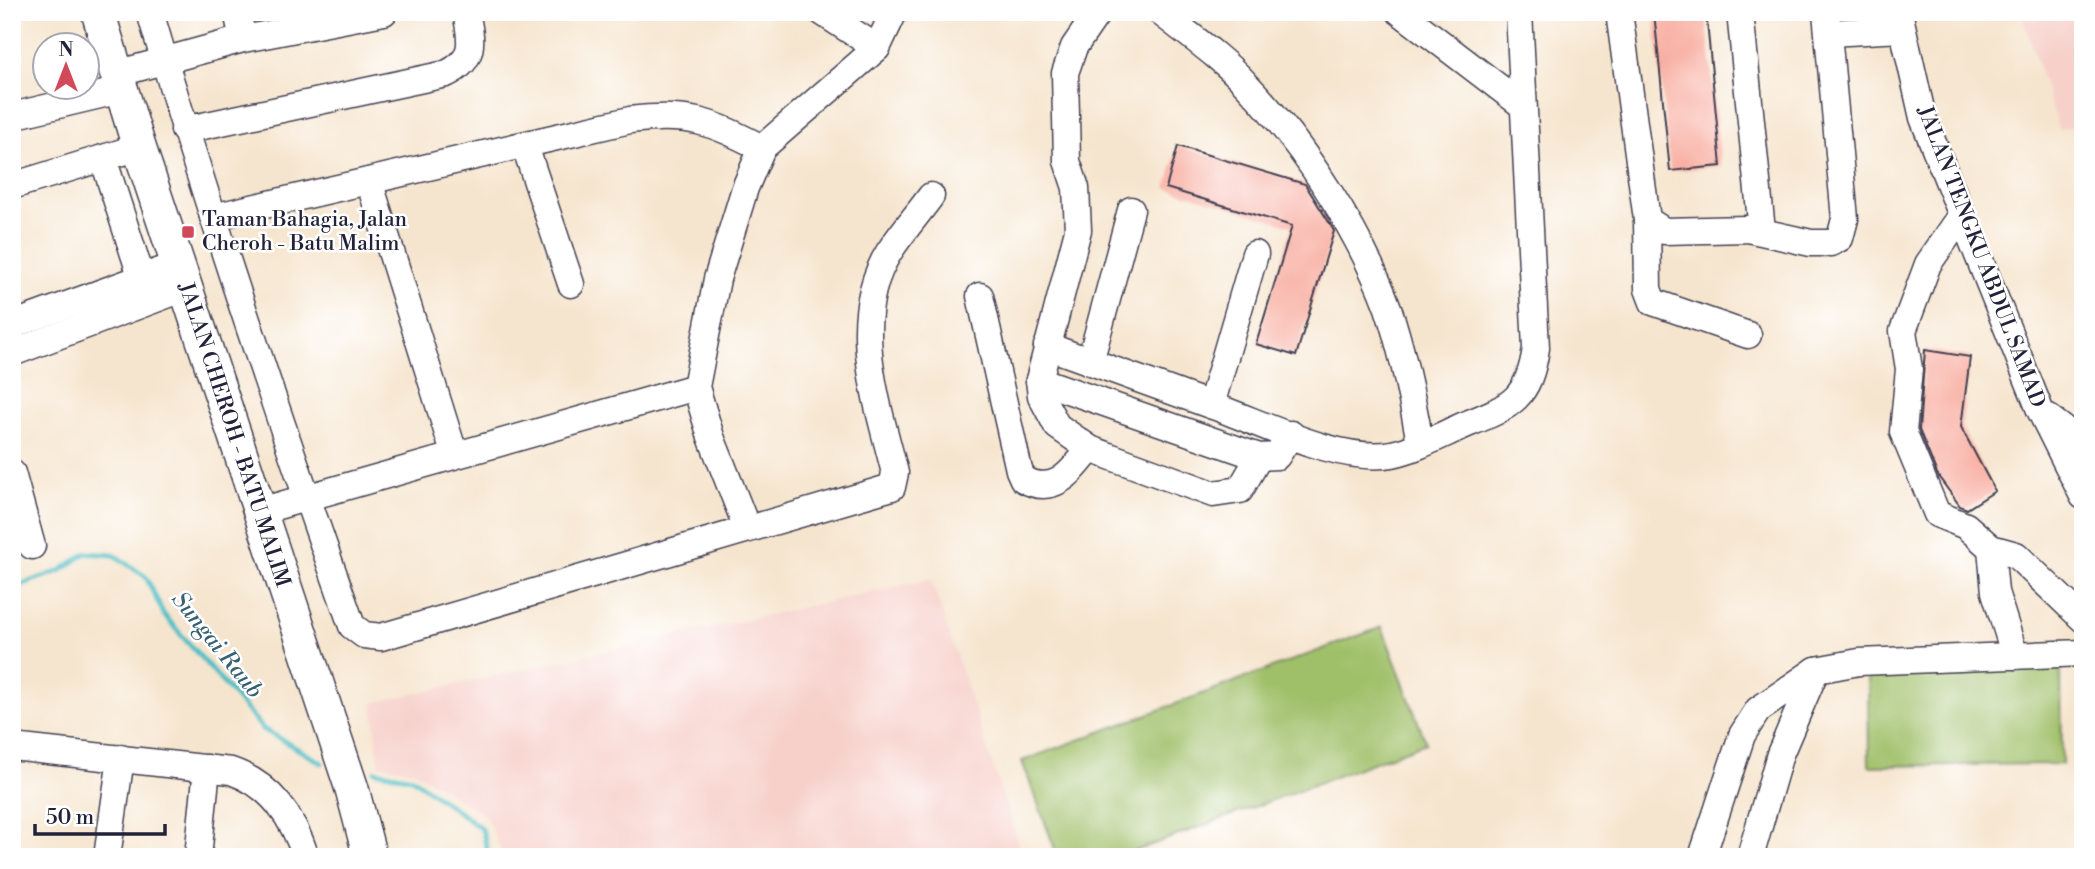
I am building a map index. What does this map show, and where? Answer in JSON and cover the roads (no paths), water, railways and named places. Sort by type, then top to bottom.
[{"type":"main road","name":"JALAN CHEROH - BATU MALIM","points":[[98,12],[181,276],[352,789],[370,857]]},
{"type":"street","points":[[150,12],[184,130],[306,497],[352,626],[364,635],[380,636],[747,528],[885,491],[895,482],[870,368],[870,314],[876,283],[888,254],[931,195]]},
{"type":"street","points":[[237,12],[243,40]]},
{"type":"street","points":[[184,130],[446,74],[459,68],[469,53],[470,32],[466,12]]},
{"type":"street","points":[[822,12],[877,48]]},
{"type":"street","points":[[747,528],[710,437],[696,387],[717,279],[745,188],[762,148],[877,48],[894,12]]},
{"type":"street","points":[[1098,12],[1074,47],[1066,73],[1063,103],[1067,161],[1076,188],[1078,230],[1040,380],[1047,411],[1057,426],[1090,449],[1213,494],[1240,491],[1259,457]]},
{"type":"street","points":[[1160,12],[1245,83],[1293,138],[1365,254],[1396,336],[1411,389],[1420,443]]},
{"type":"street","points":[[1400,12],[1522,105]]},
{"type":"street","points":[[1048,346],[1337,450],[1362,453],[1392,454],[1486,416],[1518,397],[1529,384],[1536,348],[1519,12]]},
{"type":"street","points":[[1619,12],[1647,220],[1648,289],[1653,302],[1748,335]]},
{"type":"street","points":[[1740,12],[1762,231]]},
{"type":"street","points":[[12,116],[118,82],[164,59],[373,13]]},
{"type":"street","points":[[1647,220],[1664,231],[1762,231],[1811,243],[1831,243],[1843,234],[1845,219],[1827,23],[1900,21]]},
{"type":"street","name":"JALAN TENGKU ABDUL SAMAD","points":[[1900,21],[1923,117],[2040,410],[2083,496]]},
{"type":"street","points":[[213,217],[630,120],[654,117],[697,118],[718,125],[762,148]]},
{"type":"street","points":[[12,186],[139,146]]},
{"type":"street","points":[[525,146],[571,284]]},
{"type":"street","points":[[103,158],[141,276]]},
{"type":"street","points":[[369,181],[454,453]]},
{"type":"street","points":[[1090,362],[1131,210]]},
{"type":"street","points":[[1962,215],[1928,264],[1903,331],[1909,369],[1902,424],[1906,443],[1937,514],[1966,526],[1991,548],[2016,555],[2083,619]]},
{"type":"street","points":[[1211,405],[1255,254]]},
{"type":"street","points":[[12,325],[141,276],[181,276]]},
{"type":"street","points":[[12,353],[181,276]]},
{"type":"street","points":[[980,296],[1023,479],[1043,486],[1055,485],[1068,476],[1090,449]]},
{"type":"street","points":[[1040,380],[1259,457],[1277,456],[1291,434]]},
{"type":"street","points":[[260,511],[454,453],[696,387]]},
{"type":"street","points":[[2040,410],[2083,444]]},
{"type":"street","points":[[12,473],[32,546]]},
{"type":"street","points":[[1991,548],[1995,592],[2015,656]]},
{"type":"street","points":[[1702,857],[1742,735],[1758,710],[1816,670],[1859,662],[2083,653]]},
{"type":"street","points":[[1750,857],[1780,754],[1816,670]]},
{"type":"street","points":[[12,747],[231,771],[257,783],[289,814],[302,853]]},
{"type":"street","points":[[107,857],[121,758]]},
{"type":"street","points":[[198,857],[207,768]]},
{"type":"waterway","name":"Sungai Raub","points":[[12,588],[60,571],[86,553],[114,555],[146,577],[164,615],[263,729],[322,763]]},
{"type":"waterway","name":"Sungai Raub","points":[[375,771],[412,778],[482,829],[489,857]]},
{"type":"place","name":"Taman Bahagia, Jalan Cheroh - Batu Malim","points":[[188,232]]}]
